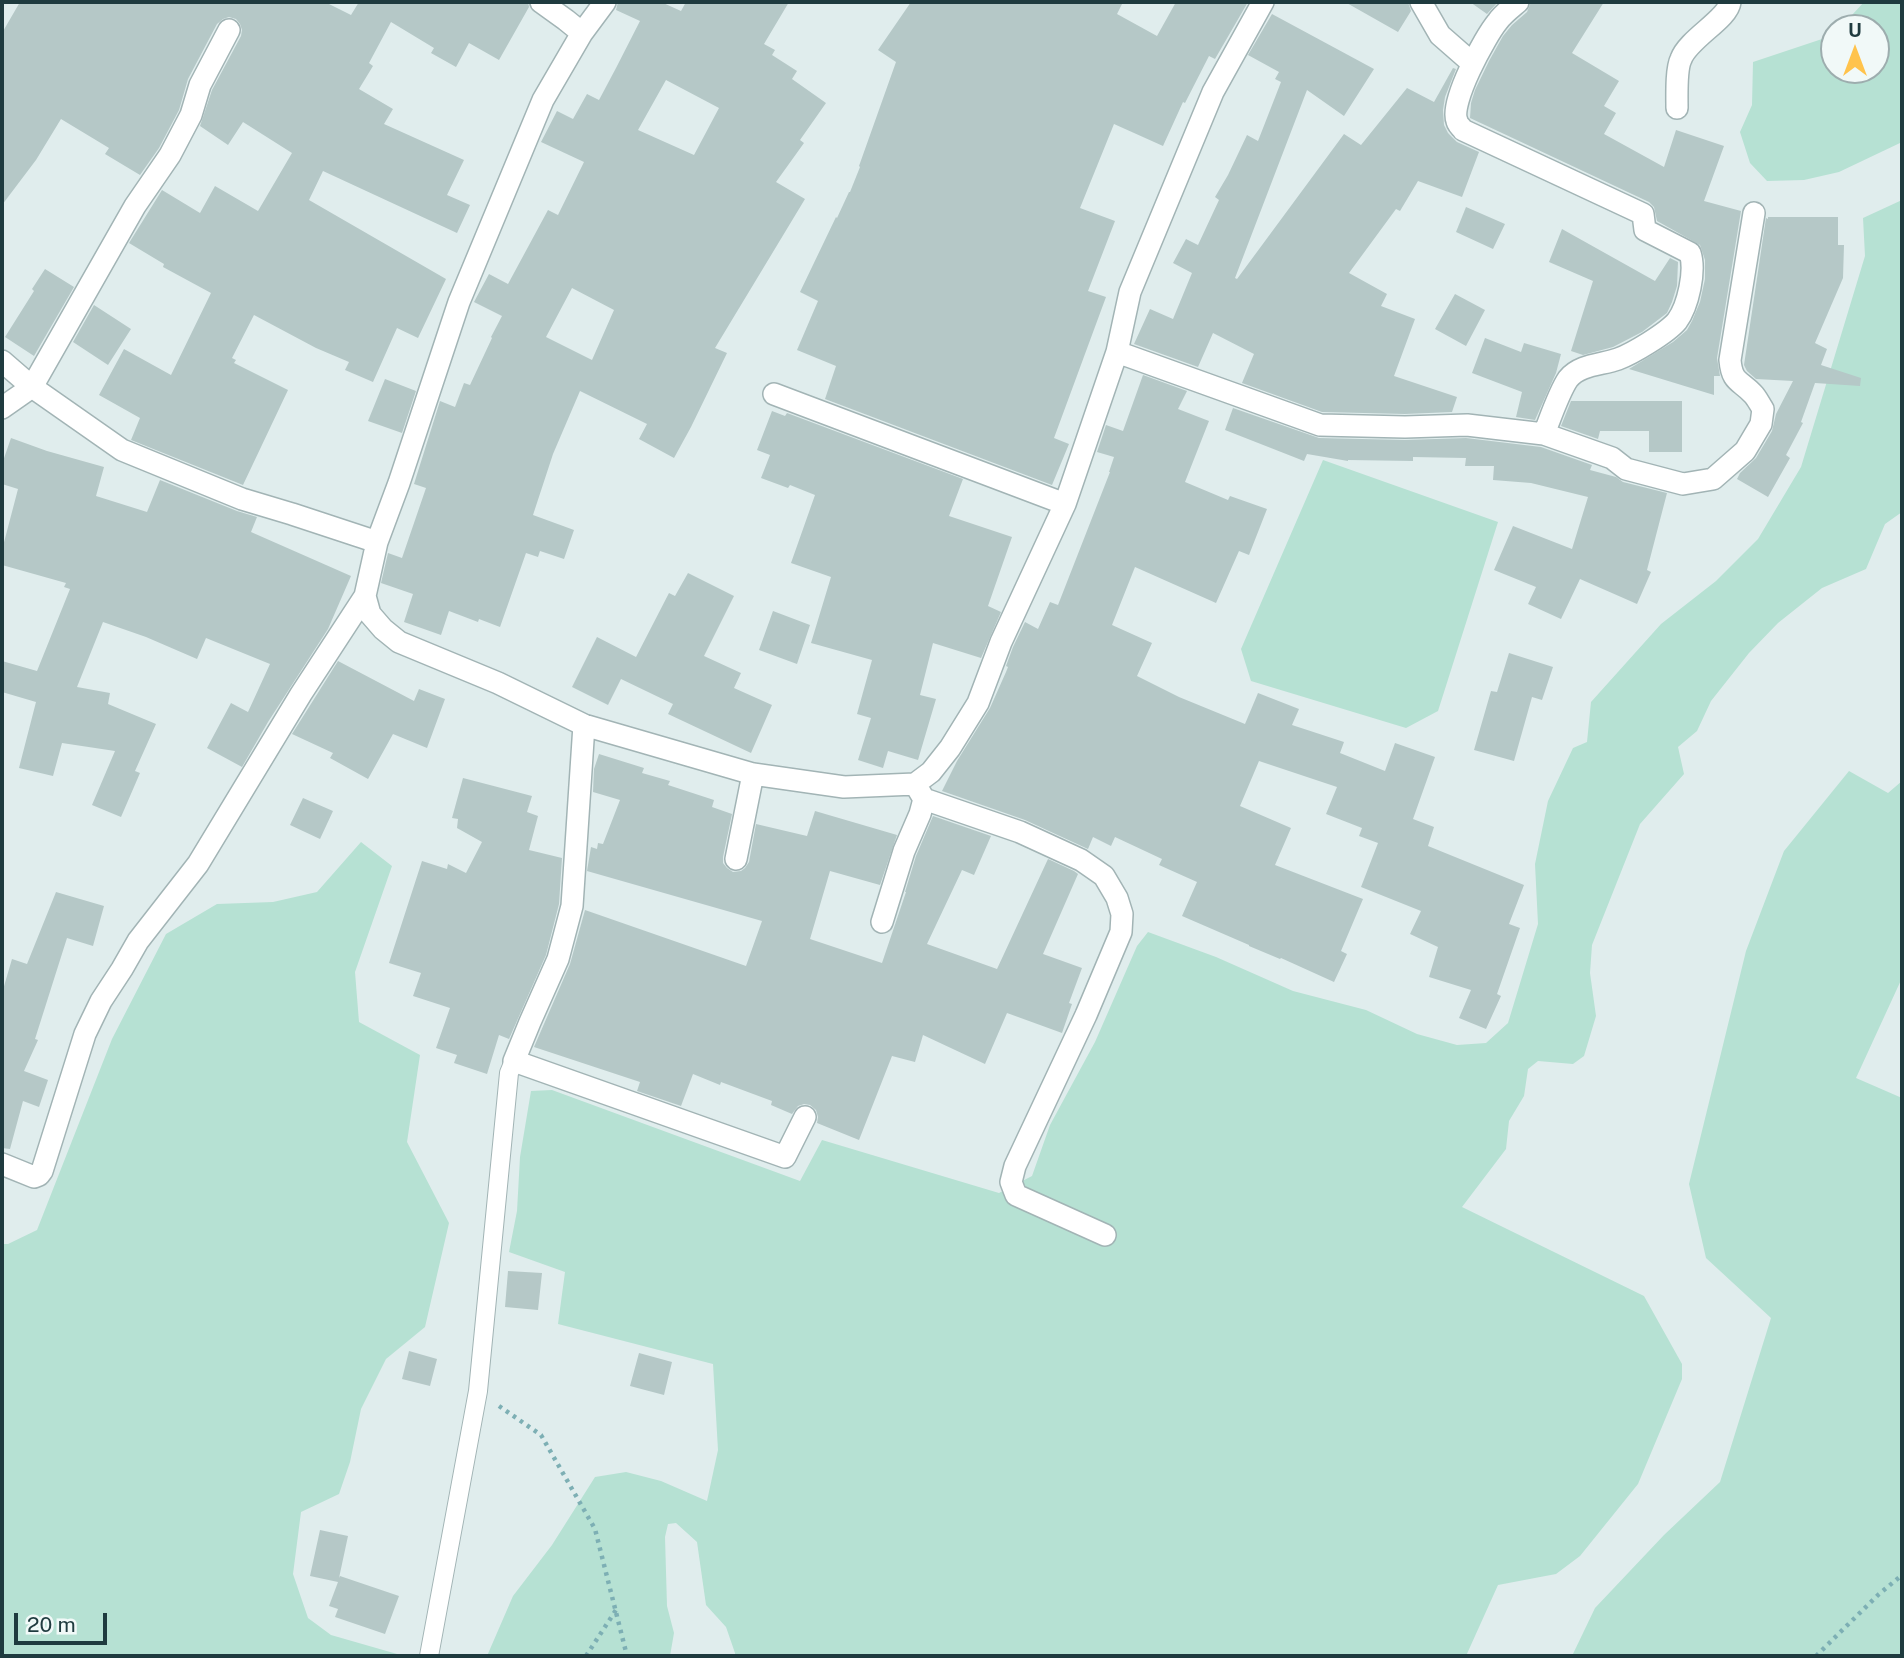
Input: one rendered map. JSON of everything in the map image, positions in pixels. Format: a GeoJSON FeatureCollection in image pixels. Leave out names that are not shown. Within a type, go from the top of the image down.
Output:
{"type":"FeatureCollection","features":[{"type":"Feature","properties":{"kind":"street"},"geometry":{"type":"LineString","coordinates":[[541,2],[582,33]]}},
{"type":"Feature","properties":{"kind":"street"},"geometry":{"type":"LineString","coordinates":[[2,1164],[34,1177],[42,1171],[85,1034],[101,1001],[138,941],[198,864],[301,694],[365,596],[377,542],[476,259],[543,100],[582,33],[605,2]]}},
{"type":"Feature","properties":{"kind":"street"},"geometry":{"type":"LineString","coordinates":[[882,922],[920,792],[978,703],[1001,642],[1065,504],[1117,352],[1129,292],[1213,92],[1263,2]]}},
{"type":"Feature","properties":{"kind":"street"},"geometry":{"type":"LineString","coordinates":[[1421,2],[1440,36],[1472,63]]}},
{"type":"Feature","properties":{"kind":"street"},"geometry":{"type":"LineString","coordinates":[[1518,2],[1498,20],[1472,63],[1456,111],[1457,123],[1463,130],[1643,214],[1645,230],[1690,253],[1692,257],[1691,283],[1677,321],[1631,353],[1583,369],[1569,378],[1544,434]]}},
{"type":"Feature","properties":{"kind":"street"},"geometry":{"type":"LineString","coordinates":[[1678,108],[1681,58],[1725,13],[1731,6],[1730,2]]}},
{"type":"Feature","properties":{"kind":"street"},"geometry":{"type":"LineString","coordinates":[[2,408],[32,387],[135,206],[170,155],[191,114],[200,85],[229,30]]}},
{"type":"Feature","properties":{"kind":"street"},"geometry":{"type":"LineString","coordinates":[[1117,352],[1320,425],[1467,425],[1544,434],[1612,458],[1626,469],[1683,484],[1713,479],[1745,451],[1761,424],[1763,410],[1754,394],[1736,381],[1731,372],[1730,360],[1754,213]]}},
{"type":"Feature","properties":{"kind":"street"},"geometry":{"type":"LineString","coordinates":[[2,361],[32,387],[122,450],[242,499],[377,542]]}},
{"type":"Feature","properties":{"kind":"street"},"geometry":{"type":"LineString","coordinates":[[774,394],[1065,504]]}},
{"type":"Feature","properties":{"kind":"street"},"geometry":{"type":"LineString","coordinates":[[365,596],[370,614],[398,642],[498,683],[584,725],[753,774],[844,787],[920,792],[1020,832],[1081,860],[1104,876],[1117,898],[1122,914],[1121,932],[1015,1166],[1011,1182],[1016,1195],[1105,1236]]}},
{"type":"Feature","properties":{"kind":"street"},"geometry":{"type":"LineString","coordinates":[[584,725],[572,906],[558,959],[514,1061],[785,1157],[805,1117]]}},
{"type":"Feature","properties":{"kind":"street"},"geometry":{"type":"LineString","coordinates":[[736,859],[753,774]]}},
{"type":"Feature","properties":{"kind":"lane"},"geometry":{"type":"LineString","coordinates":[[429,1656],[478,1391],[509,1073],[514,1061]]}},
{"type":"Feature","properties":{"kind":"path"},"geometry":{"type":"LineString","coordinates":[[478,1391],[541,1436],[595,1529],[627,1656]]}},
{"type":"Feature","properties":{"kind":"path"},"geometry":{"type":"LineString","coordinates":[[1816,1656],[1902,1574]]}},
{"type":"Feature","properties":{"kind":"path"},"geometry":{"type":"LineString","coordinates":[[586,1656],[616,1609]]}},
{"type":"Feature","properties":{"kind":"green space"},"geometry":{"type":"Polygon","coordinates":[[[1864,2],[1902,2],[1902,145],[1900,143],[1839,172],[1804,180],[1767,181],[1750,163],[1740,132],[1752,105],[1753,62],[1820,40],[1820,84],[1890,84],[1890,14],[1853,14],[1864,2]]]}},
{"type":"Feature","properties":{"kind":"green space"},"geometry":{"type":"Polygon","coordinates":[[[1902,200],[1902,512],[1885,524],[1866,569],[1822,588],[1778,623],[1749,653],[1711,701],[1697,731],[1678,747],[1684,774],[1640,824],[1592,945],[1590,973],[1596,1016],[1584,1056],[1573,1064],[1538,1061],[1528,1069],[1524,1096],[1509,1121],[1506,1149],[1462,1207],[1644,1296],[1682,1364],[1682,1379],[1638,1484],[1580,1556],[1556,1574],[1498,1585],[1466,1656],[735,1656],[726,1627],[706,1605],[697,1542],[676,1523],[668,1524],[665,1537],[667,1606],[674,1633],[670,1656],[487,1656],[513,1596],[552,1545],[595,1477],[626,1472],[661,1481],[707,1501],[718,1450],[713,1364],[558,1324],[565,1272],[509,1252],[517,1211],[520,1157],[531,1091],[552,1090],[800,1181],[822,1140],[999,1193],[1032,1176],[1050,1125],[1095,1042],[1137,946],[1148,932],[1216,957],[1293,991],[1366,1010],[1417,1034],[1457,1045],[1486,1043],[1508,1023],[1538,924],[1535,864],[1548,801],[1573,748],[1587,742],[1591,702],[1661,624],[1716,581],[1758,539],[1801,467],[1865,256],[1863,218],[1902,200]]]}},
{"type":"Feature","properties":{"kind":"green space"},"geometry":{"type":"Polygon","coordinates":[[[1323,460],[1498,522],[1438,711],[1406,728],[1251,681],[1241,649],[1323,460]]]}},
{"type":"Feature","properties":{"kind":"green space"},"geometry":{"type":"Polygon","coordinates":[[[1849,771],[1888,793],[1902,781],[1902,978],[1856,1078],[1902,1098],[1902,1656],[1572,1656],[1595,1608],[1664,1535],[1720,1482],[1771,1318],[1706,1258],[1689,1184],[1746,951],[1784,851],[1849,771]]]}},
{"type":"Feature","properties":{"kind":"green space"},"geometry":{"type":"Polygon","coordinates":[[[361,842],[392,866],[355,972],[359,1022],[420,1055],[407,1142],[449,1223],[425,1327],[386,1359],[361,1409],[350,1462],[339,1494],[301,1512],[293,1574],[308,1618],[331,1635],[404,1656],[2,1656],[2,1244],[8,1244],[37,1230],[112,1039],[166,934],[217,904],[273,902],[317,892],[361,842]]]}},
{"type":"Feature","properties":{"kind":"building"},"geometry":{"type":"Polygon","coordinates":[[[20,2],[325,2],[351,15],[359,2],[528,2],[529,7],[499,60],[469,43],[456,67],[431,53],[434,48],[391,22],[369,63],[373,66],[359,89],[393,109],[384,124],[464,160],[447,195],[470,205],[457,233],[323,171],[309,200],[446,279],[418,338],[397,328],[373,382],[345,370],[349,362],[254,315],[232,358],[236,360],[234,363],[288,390],[243,485],[131,440],[140,418],[99,395],[124,349],[171,375],[211,293],[163,267],[164,264],[129,243],[162,190],[200,213],[215,186],[258,211],[292,153],[243,122],[228,145],[200,126],[212,90],[241,36],[240,24],[229,17],[217,24],[188,79],[179,110],[159,148],[140,175],[105,154],[109,148],[61,119],[36,160],[2,205],[2,33],[20,2]]]}},
{"type":"Feature","properties":{"kind":"building"},"geometry":{"type":"Polygon","coordinates":[[[618,2],[661,2],[681,11],[686,2],[789,2],[764,44],[775,50],[772,55],[797,71],[792,79],[826,103],[800,140],[804,143],[776,182],[805,199],[715,348],[727,353],[674,458],[639,439],[647,424],[580,391],[553,454],[533,515],[574,530],[564,559],[540,551],[538,557],[526,553],[500,627],[449,611],[441,635],[404,622],[413,594],[381,583],[388,553],[402,558],[426,488],[414,484],[440,401],[455,407],[464,383],[470,385],[502,316],[474,302],[489,274],[508,284],[548,210],[558,215],[584,162],[541,142],[557,111],[573,119],[587,94],[599,100],[640,21],[616,10],[618,2]],[[666,80],[638,130],[694,155],[719,108],[666,80]],[[572,288],[546,337],[592,360],[614,310],[572,288]]]}},
{"type":"Feature","properties":{"kind":"building"},"geometry":{"type":"Polygon","coordinates":[[[911,2],[1123,2],[1117,14],[1157,36],[1176,2],[1248,2],[1215,59],[1209,56],[1185,103],[1183,102],[1163,146],[1114,124],[1080,208],[1115,221],[1088,291],[1106,297],[1054,438],[1069,444],[1052,485],[825,399],[836,366],[797,350],[818,301],[800,292],[850,192],[896,62],[878,50],[911,2]]]}},
{"type":"Feature","properties":{"kind":"building"},"geometry":{"type":"Polygon","coordinates":[[[1345,2],[1408,2],[1411,11],[1398,32],[1345,2]]]}},
{"type":"Feature","properties":{"kind":"building"},"geometry":{"type":"Polygon","coordinates":[[[1470,2],[1498,2],[1487,14],[1470,2]]]}},
{"type":"Feature","properties":{"kind":"building"},"geometry":{"type":"Polygon","coordinates":[[[1531,2],[1604,2],[1572,53],[1619,81],[1604,106],[1616,113],[1604,134],[1664,167],[1676,130],[1724,146],[1704,201],[1741,211],[1717,358],[1720,376],[1714,376],[1714,395],[1629,369],[1673,342],[1687,330],[1700,302],[1705,279],[1705,260],[1700,245],[1657,221],[1654,207],[1649,202],[1470,118],[1475,90],[1489,61],[1503,36],[1527,12],[1531,2]]]}},
{"type":"Feature","properties":{"kind":"building"},"geometry":{"type":"Polygon","coordinates":[[[1272,14],[1374,69],[1344,116],[1307,90],[1235,278],[1237,279],[1344,134],[1361,145],[1407,88],[1434,102],[1453,68],[1456,69],[1445,97],[1444,125],[1457,142],[1479,152],[1462,197],[1418,181],[1400,211],[1396,209],[1349,273],[1387,294],[1381,306],[1415,319],[1394,376],[1457,397],[1452,412],[1322,412],[1242,383],[1254,354],[1213,333],[1198,367],[1134,344],[1150,309],[1173,319],[1192,273],[1173,263],[1186,239],[1198,245],[1219,200],[1215,197],[1247,135],[1258,141],[1281,82],[1275,79],[1279,72],[1248,55],[1272,14]]]}},
{"type":"Feature","properties":{"kind":"building"},"geometry":{"type":"Polygon","coordinates":[[[1466,207],[1505,224],[1493,249],[1456,232],[1466,207]]]}},
{"type":"Feature","properties":{"kind":"building"},"geometry":{"type":"Polygon","coordinates":[[[1768,217],[1838,217],[1838,245],[1844,245],[1843,278],[1815,343],[1827,349],[1821,365],[1861,378],[1860,386],[1815,383],[1801,422],[1803,423],[1786,455],[1790,458],[1768,497],[1737,479],[1756,458],[1772,431],[1776,414],[1793,381],[1756,379],[1744,365],[1768,217]]]}},
{"type":"Feature","properties":{"kind":"building"},"geometry":{"type":"Polygon","coordinates":[[[1562,229],[1655,281],[1670,258],[1678,262],[1677,286],[1667,313],[1642,332],[1613,347],[1583,355],[1571,351],[1593,281],[1549,262],[1562,229]]]}},
{"type":"Feature","properties":{"kind":"building"},"geometry":{"type":"Polygon","coordinates":[[[45,269],[74,287],[34,356],[5,337],[45,269]]]}},
{"type":"Feature","properties":{"kind":"building"},"geometry":{"type":"Polygon","coordinates":[[[1455,294],[1485,310],[1466,346],[1435,329],[1455,294]]]}},
{"type":"Feature","properties":{"kind":"building"},"geometry":{"type":"Polygon","coordinates":[[[94,305],[131,329],[108,365],[73,342],[94,305]]]}},
{"type":"Feature","properties":{"kind":"building"},"geometry":{"type":"Polygon","coordinates":[[[1485,338],[1521,352],[1524,343],[1561,354],[1556,373],[1535,420],[1516,417],[1522,392],[1472,373],[1485,338]]]}},
{"type":"Feature","properties":{"kind":"building"},"geometry":{"type":"Polygon","coordinates":[[[1143,375],[1187,391],[1178,409],[1209,421],[1185,482],[1228,500],[1230,496],[1267,509],[1249,555],[1239,551],[1216,603],[1135,567],[1112,625],[1152,643],[1137,676],[1179,697],[1245,724],[1258,693],[1299,709],[1292,725],[1344,742],[1340,753],[1385,771],[1395,743],[1435,757],[1413,819],[1434,827],[1428,846],[1524,885],[1509,924],[1520,928],[1497,994],[1501,996],[1486,1029],[1459,1018],[1471,990],[1429,977],[1438,947],[1410,934],[1421,911],[1361,887],[1378,843],[1359,836],[1362,828],[1326,814],[1337,787],[1259,761],[1240,806],[1291,828],[1275,865],[1363,899],[1341,951],[1347,954],[1334,982],[1182,916],[1197,882],[1159,865],[1162,859],[1115,837],[1111,846],[1093,837],[1088,849],[1025,820],[942,791],[990,708],[1025,622],[1038,629],[1050,602],[1058,605],[1114,457],[1097,452],[1106,425],[1123,431],[1143,375]]]}},
{"type":"Feature","properties":{"kind":"building"},"geometry":{"type":"Polygon","coordinates":[[[385,379],[416,391],[402,433],[368,421],[385,379]]]}},
{"type":"Feature","properties":{"kind":"building"},"geometry":{"type":"Polygon","coordinates":[[[1571,401],[1682,401],[1682,452],[1649,452],[1649,431],[1600,431],[1598,439],[1561,426],[1571,401]]]}},
{"type":"Feature","properties":{"kind":"building"},"geometry":{"type":"Polygon","coordinates":[[[1233,408],[1319,438],[1466,438],[1541,447],[1592,465],[1590,470],[1667,493],[1647,570],[1651,572],[1637,604],[1580,579],[1561,619],[1528,604],[1536,587],[1494,570],[1513,526],[1572,549],[1588,497],[1531,483],[1493,480],[1494,466],[1465,466],[1466,458],[1413,457],[1413,461],[1348,461],[1307,454],[1304,461],[1225,430],[1233,408]]]}},
{"type":"Feature","properties":{"kind":"building"},"geometry":{"type":"Polygon","coordinates":[[[772,411],[785,416],[787,413],[963,479],[949,516],[1012,537],[988,606],[1001,612],[981,658],[933,643],[920,695],[936,699],[918,760],[888,751],[883,768],[858,760],[871,718],[857,714],[872,660],[811,643],[831,577],[791,563],[815,495],[761,478],[770,455],[757,450],[772,411]]]}},
{"type":"Feature","properties":{"kind":"building"},"geometry":{"type":"Polygon","coordinates":[[[11,438],[104,467],[96,496],[147,512],[160,480],[257,517],[251,532],[351,576],[328,629],[242,767],[207,748],[231,703],[248,712],[270,664],[206,638],[197,659],[103,622],[77,687],[110,693],[108,704],[156,724],[135,771],[140,773],[121,817],[92,805],[115,751],[62,743],[53,776],[19,768],[36,702],[2,692],[2,661],[37,671],[70,589],[64,587],[66,583],[2,565],[2,550],[18,489],[2,484],[2,464],[11,438]]]}},
{"type":"Feature","properties":{"kind":"building"},"geometry":{"type":"Polygon","coordinates":[[[688,573],[734,596],[704,656],[741,673],[734,688],[772,705],[751,753],[668,714],[673,704],[621,679],[608,705],[572,687],[597,637],[636,657],[669,593],[675,596],[688,573]]]}},
{"type":"Feature","properties":{"kind":"building"},"geometry":{"type":"Polygon","coordinates":[[[773,611],[810,625],[797,664],[759,650],[773,611]]]}},
{"type":"Feature","properties":{"kind":"building"},"geometry":{"type":"Polygon","coordinates":[[[1509,653],[1553,667],[1542,700],[1532,697],[1514,761],[1474,750],[1491,691],[1497,692],[1509,653]]]}},
{"type":"Feature","properties":{"kind":"building"},"geometry":{"type":"Polygon","coordinates":[[[338,661],[414,701],[419,689],[445,699],[427,748],[393,734],[368,779],[330,758],[333,753],[292,734],[338,661]]]}},
{"type":"Feature","properties":{"kind":"building"},"geometry":{"type":"Polygon","coordinates":[[[599,754],[644,768],[642,773],[670,781],[668,785],[714,800],[712,807],[732,814],[723,863],[733,872],[741,871],[749,862],[756,824],[807,836],[815,811],[897,835],[880,885],[830,871],[810,939],[882,963],[916,856],[933,816],[991,836],[974,875],[962,870],[927,944],[997,969],[1048,859],[1074,871],[1078,874],[1043,954],[1082,968],[1069,1003],[1072,1004],[1062,1033],[1007,1013],[985,1064],[923,1035],[915,1062],[892,1056],[859,1140],[817,1123],[816,1110],[810,1105],[798,1106],[792,1114],[771,1105],[772,1101],[693,1074],[681,1106],[637,1091],[640,1082],[534,1047],[570,964],[585,910],[746,966],[762,921],[587,871],[591,847],[597,849],[598,843],[603,844],[620,800],[593,792],[594,769],[599,754]]]}},
{"type":"Feature","properties":{"kind":"building"},"geometry":{"type":"Polygon","coordinates":[[[463,778],[532,796],[527,812],[538,816],[529,850],[562,858],[559,904],[546,955],[509,1039],[499,1035],[487,1074],[454,1063],[457,1055],[436,1048],[450,1008],[413,996],[421,973],[389,963],[422,861],[447,869],[448,864],[466,873],[482,842],[457,828],[458,819],[452,818],[463,778]]]}},
{"type":"Feature","properties":{"kind":"building"},"geometry":{"type":"Polygon","coordinates":[[[303,798],[333,811],[320,839],[290,825],[303,798]]]}},
{"type":"Feature","properties":{"kind":"building"},"geometry":{"type":"Polygon","coordinates":[[[56,892],[104,906],[93,946],[67,938],[35,1039],[38,1040],[24,1071],[48,1080],[39,1107],[23,1101],[10,1149],[2,1148],[2,993],[12,959],[27,964],[56,892]]]}},
{"type":"Feature","properties":{"kind":"building"},"geometry":{"type":"Polygon","coordinates":[[[508,1271],[542,1273],[538,1310],[505,1307],[508,1271]]]}},
{"type":"Feature","properties":{"kind":"building"},"geometry":{"type":"Polygon","coordinates":[[[409,1351],[437,1359],[430,1386],[402,1379],[409,1351]]]}},
{"type":"Feature","properties":{"kind":"building"},"geometry":{"type":"Polygon","coordinates":[[[639,1353],[672,1362],[664,1395],[630,1386],[639,1353]]]}},
{"type":"Feature","properties":{"kind":"building"},"geometry":{"type":"Polygon","coordinates":[[[320,1530],[348,1536],[339,1578],[340,1576],[399,1596],[385,1634],[335,1617],[338,1609],[329,1606],[338,1582],[310,1576],[320,1530]]]}}]}
